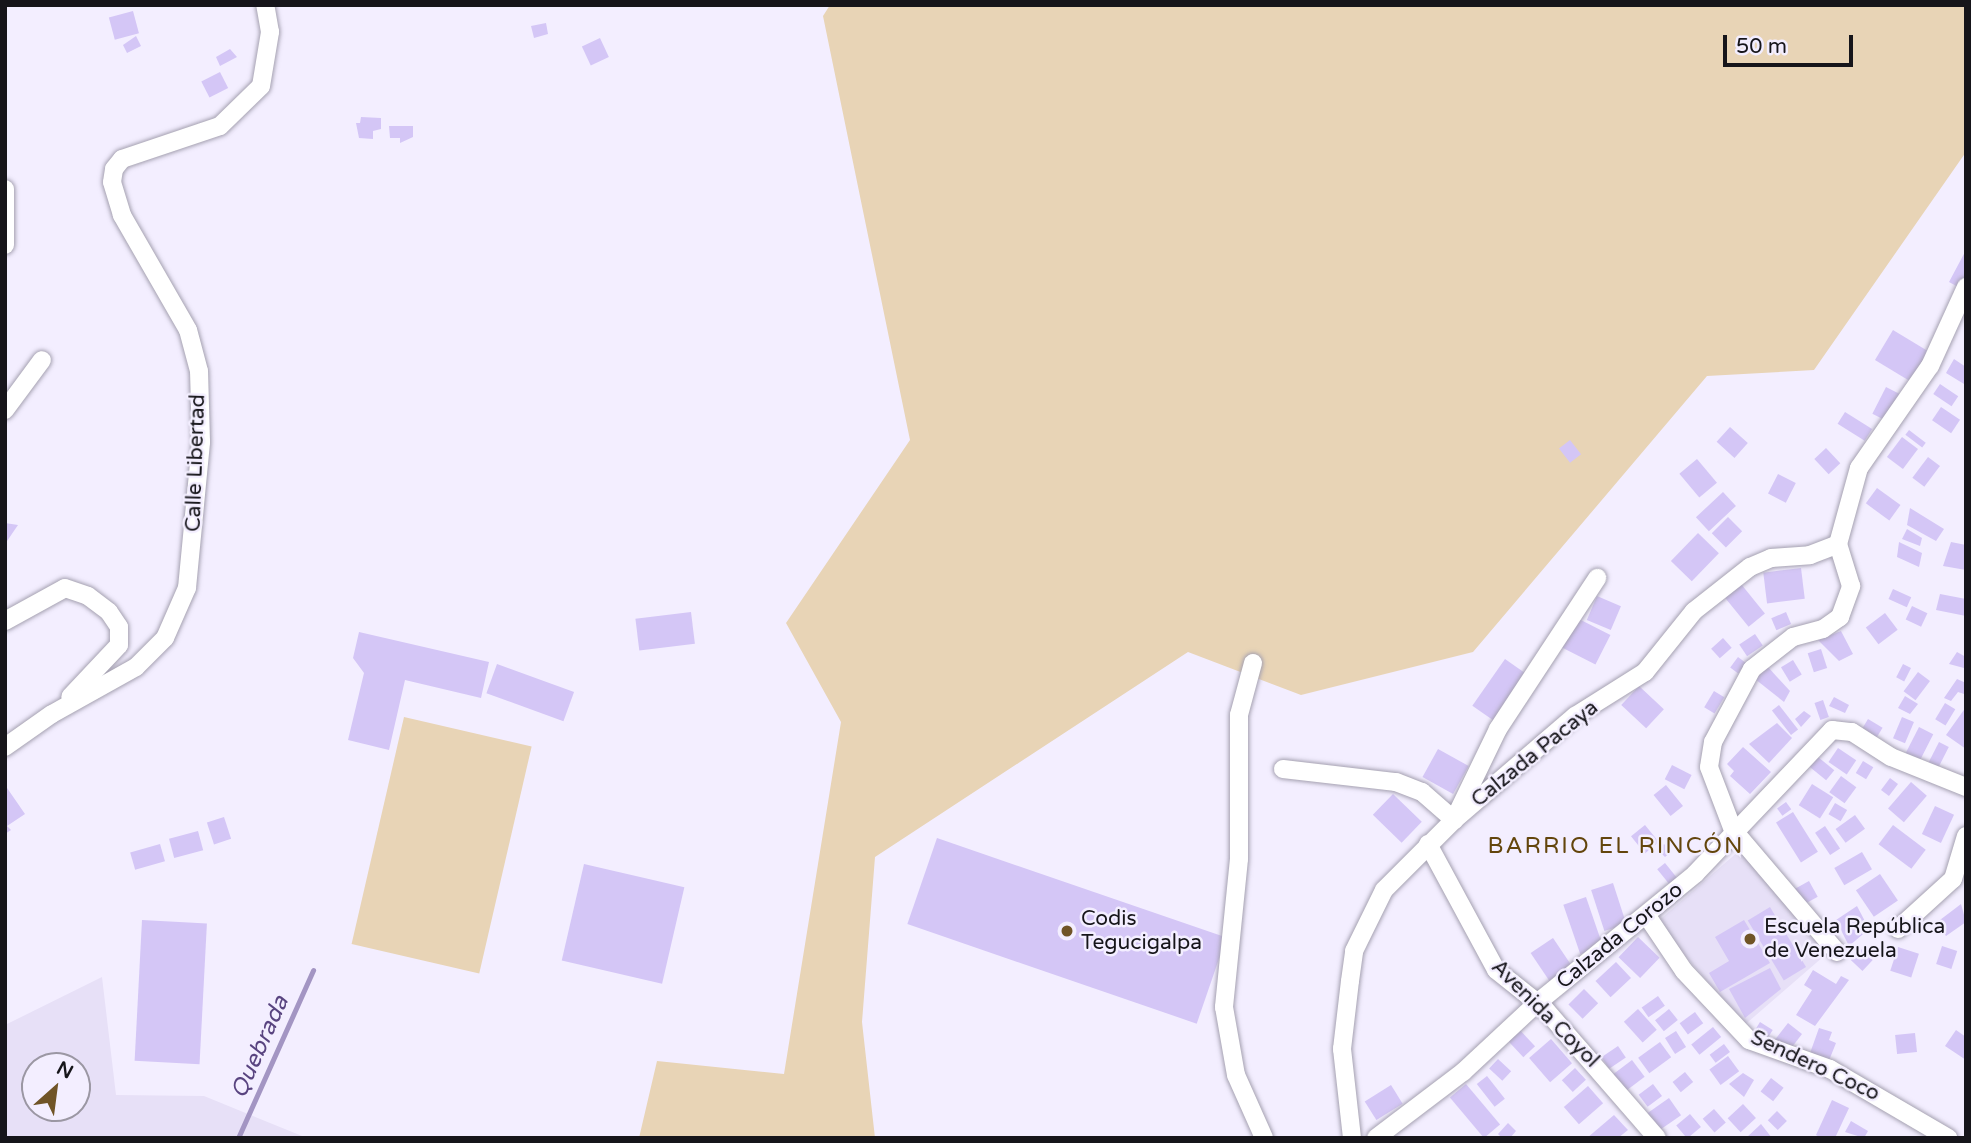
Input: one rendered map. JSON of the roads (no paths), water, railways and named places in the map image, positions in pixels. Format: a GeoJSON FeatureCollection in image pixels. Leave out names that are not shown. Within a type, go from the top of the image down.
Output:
{"type":"FeatureCollection","features":[{"type":"Feature","properties":{"kind":"street","name":"Calle Libertad"},"geometry":{"type":"LineString","coordinates":[[5,747],[99,680],[136,667],[165,638],[187,587],[201,442],[199,371],[188,330],[122,215],[112,182],[114,169],[134,154],[220,126],[261,86],[270,32],[265,5]]}},
{"type":"Feature","properties":{"kind":"street"},"geometry":{"type":"LineString","coordinates":[[5,189],[5,246]]}},
{"type":"Feature","properties":{"kind":"street"},"geometry":{"type":"LineString","coordinates":[[1837,953],[1733,830],[1709,767],[1713,742],[1752,669],[1793,637],[1823,629],[1840,617],[1851,586],[1838,544],[1859,468],[1930,366],[1966,287]]}},
{"type":"Feature","properties":{"kind":"street"},"geometry":{"type":"LineString","coordinates":[[5,410],[42,360]]}},
{"type":"Feature","properties":{"kind":"street","name":"Calzada Pacaya"},"geometry":{"type":"LineString","coordinates":[[1352,1138],[1342,1049],[1354,951],[1384,890],[1454,820],[1575,716],[1645,672],[1694,611],[1750,567],[1771,558],[1810,555],[1838,544]]}},
{"type":"Feature","properties":{"kind":"street"},"geometry":{"type":"LineString","coordinates":[[1283,769],[1396,782],[1422,792],[1454,820],[1497,729],[1597,578]]}},
{"type":"Feature","properties":{"kind":"street","name":"Calle Libertad"},"geometry":{"type":"LineString","coordinates":[[5,621],[54,591],[65,588],[89,596],[108,612],[121,636],[99,680]]}},
{"type":"Feature","properties":{"kind":"street"},"geometry":{"type":"LineString","coordinates":[[1253,663],[1239,715],[1239,859],[1224,1007],[1236,1075],[1264,1138]]}},
{"type":"Feature","properties":{"kind":"street","name":"Calzada Corozo"},"geometry":{"type":"LineString","coordinates":[[1376,1138],[1463,1072],[1537,1003],[1647,916],[1695,874],[1733,830],[1832,730],[1852,732],[1891,757],[1966,787]]}},
{"type":"Feature","properties":{"kind":"street"},"geometry":{"type":"LineString","coordinates":[[1898,929],[1943,892],[1962,872],[1966,836]]}},
{"type":"Feature","properties":{"kind":"street","name":"Avenida Coyol"},"geometry":{"type":"LineString","coordinates":[[1428,844],[1496,970],[1537,1003],[1587,1054],[1657,1138]]}},
{"type":"Feature","properties":{"kind":"street","name":"Sendero Coco"},"geometry":{"type":"LineString","coordinates":[[1647,916],[1684,971],[1749,1040],[1830,1069],[1947,1136]]}},
{"type":"Feature","properties":{"kind":"waterway","name":"Quebrada"},"geometry":{"type":"LineString","coordinates":[[238,1138],[313,970]]}},
{"type":"Feature","properties":{"kind":"place","name":"Codis Tegucigalpa"},"geometry":{"type":"Point","coordinates":[1067,931]}},
{"type":"Feature","properties":{"kind":"place","name":"Escuela República de Venezuela"},"geometry":{"type":"Point","coordinates":[1750,939]}},
{"type":"Feature","properties":{"kind":"district","name":"BARRIO EL RINCÓN"},"geometry":{"type":"Point","coordinates":[1616,846]}}]}
